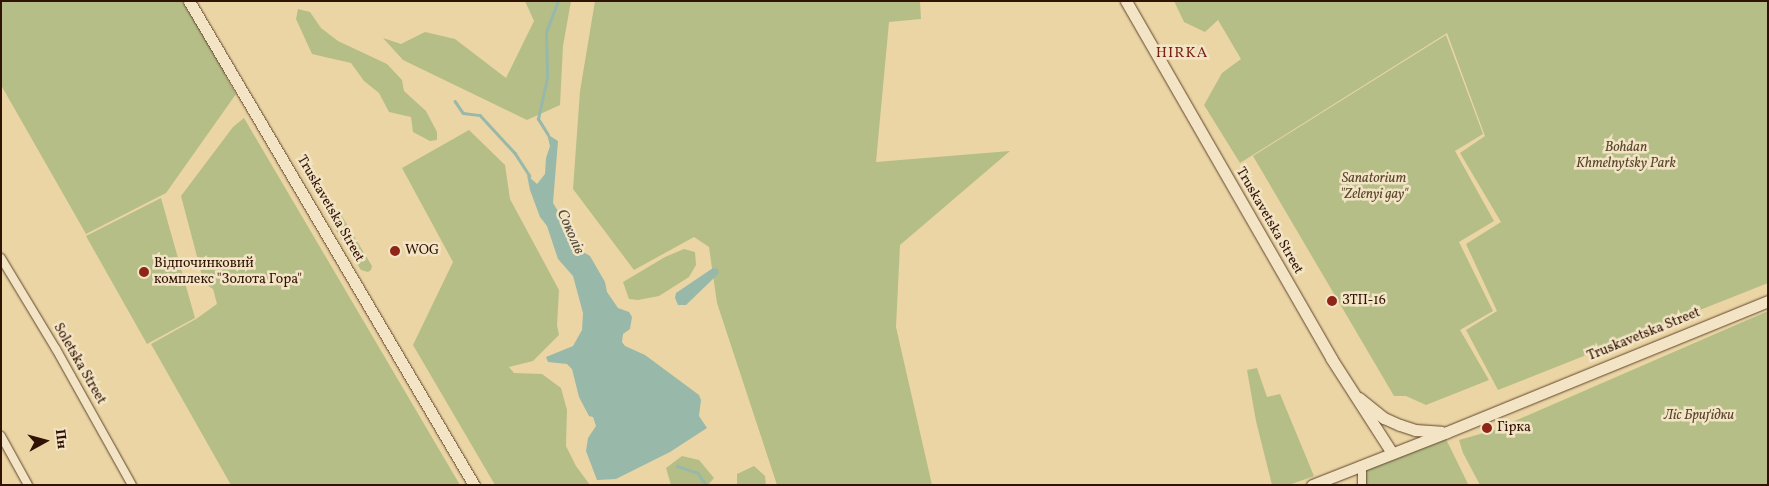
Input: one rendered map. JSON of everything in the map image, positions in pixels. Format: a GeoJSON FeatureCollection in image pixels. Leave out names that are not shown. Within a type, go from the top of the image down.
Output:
{"type":"FeatureCollection","features":[{"type":"Feature","properties":{"kind":"main road","name":"Truskavetska Street"},"geometry":{"type":"LineString","coordinates":[[188,1],[474,485]]}},
{"type":"Feature","properties":{"kind":"main road","name":"Truskavetska Street"},"geometry":{"type":"LineString","coordinates":[[1126,1],[1350,390],[1392,453]]}},
{"type":"Feature","properties":{"kind":"main road","name":"Truskavetska Street"},"geometry":{"type":"LineString","coordinates":[[1312,485],[1768,301]]}},
{"type":"Feature","properties":{"kind":"main road"},"geometry":{"type":"LineString","coordinates":[[1350,390],[1384,418],[1400,425],[1415,430],[1447,432]]}},
{"type":"Feature","properties":{"kind":"street","name":"Soletska Street"},"geometry":{"type":"LineString","coordinates":[[1,258],[56,349],[132,485]]}},
{"type":"Feature","properties":{"kind":"street"},"geometry":{"type":"LineString","coordinates":[[1,436],[28,485]]}},
{"type":"Feature","properties":{"kind":"street"},"geometry":{"type":"LineString","coordinates":[[1362,465],[1362,485]]}},
{"type":"Feature","properties":{"kind":"green space"},"geometry":{"type":"Polygon","coordinates":[[[1,1],[182,1],[224,68],[225,75],[236,94],[166,193],[86,234],[1,85],[1,1]]]}},
{"type":"Feature","properties":{"kind":"green space"},"geometry":{"type":"Polygon","coordinates":[[[525,1],[571,1],[563,46],[560,105],[527,120],[403,60],[383,38],[401,44],[425,32],[455,39],[506,78],[534,21],[525,1]]]}},
{"type":"Feature","properties":{"kind":"green space"},"geometry":{"type":"Polygon","coordinates":[[[595,1],[920,1],[921,19],[889,22],[876,162],[1010,151],[900,245],[896,327],[932,485],[777,485],[717,303],[709,247],[694,237],[634,270],[573,189],[580,91],[595,1]]]}},
{"type":"Feature","properties":{"kind":"green space","name":"Bohdan Khmelnytsky Park"},"geometry":{"type":"Polygon","coordinates":[[[1174,1],[1768,1],[1768,283],[1498,390],[1466,330],[1497,311],[1466,244],[1501,222],[1460,153],[1485,136],[1447,33],[1240,163],[1204,105],[1222,73],[1241,59],[1218,20],[1205,32],[1184,22],[1174,1]]]}},
{"type":"Feature","properties":{"kind":"green space"},"geometry":{"type":"Polygon","coordinates":[[[298,9],[310,12],[321,28],[338,41],[387,64],[402,80],[404,91],[426,111],[437,132],[437,140],[430,141],[413,132],[411,117],[389,112],[379,93],[364,81],[351,63],[312,54],[296,19],[298,9]]]}},
{"type":"Feature","properties":{"kind":"green space","name":"Sanatorium \"Zelenyi gay\""},"geometry":{"type":"Polygon","coordinates":[[[1446,35],[1483,134],[1455,151],[1494,221],[1459,242],[1493,311],[1460,330],[1489,380],[1426,405],[1406,396],[1394,396],[1253,156],[1446,35]]]}},
{"type":"Feature","properties":{"kind":"green space"},"geometry":{"type":"Polygon","coordinates":[[[244,118],[460,485],[231,485],[151,344],[196,319],[217,304],[213,289],[204,283],[181,196],[233,127],[244,118]]]}},
{"type":"Feature","properties":{"kind":"green space"},"geometry":{"type":"Polygon","coordinates":[[[469,130],[505,165],[510,199],[559,290],[557,325],[559,335],[533,361],[509,367],[514,373],[542,374],[561,388],[567,410],[566,446],[576,466],[590,485],[495,485],[413,345],[453,262],[402,168],[469,130]]]}},
{"type":"Feature","properties":{"kind":"green space","name":"Відпочинковий комплекс \"Золота Гора\""},"geometry":{"type":"Polygon","coordinates":[[[161,198],[195,318],[147,344],[86,236],[161,198]]]}},
{"type":"Feature","properties":{"kind":"green space"},"geometry":{"type":"Polygon","coordinates":[[[340,213],[372,266],[368,272],[361,270],[332,224],[334,214],[340,213]]]}},
{"type":"Feature","properties":{"kind":"green space"},"geometry":{"type":"Polygon","coordinates":[[[684,249],[695,252],[696,265],[689,277],[659,296],[638,300],[629,299],[623,282],[665,257],[684,249]]]}},
{"type":"Feature","properties":{"kind":"green space","name":"Ліс Бриґідки"},"geometry":{"type":"Polygon","coordinates":[[[1768,311],[1768,485],[1480,485],[1463,453],[1459,440],[1494,430],[1768,311]]]}},
{"type":"Feature","properties":{"kind":"green space"},"geometry":{"type":"Polygon","coordinates":[[[1257,368],[1267,397],[1280,394],[1314,476],[1289,485],[1272,485],[1256,421],[1247,370],[1257,368]]]}},
{"type":"Feature","properties":{"kind":"green space"},"geometry":{"type":"Polygon","coordinates":[[[1446,439],[1468,484],[1365,485],[1364,471],[1446,439]]]}},
{"type":"Feature","properties":{"kind":"green space"},"geometry":{"type":"Polygon","coordinates":[[[682,456],[699,460],[714,478],[708,485],[671,485],[666,468],[682,456]]]}},
{"type":"Feature","properties":{"kind":"green space"},"geometry":{"type":"Polygon","coordinates":[[[754,466],[765,476],[766,485],[737,485],[737,474],[754,466]]]}},
{"type":"Feature","properties":{"kind":"shaded area"},"geometry":{"type":"Polygon","coordinates":[[[547,134],[558,141],[553,203],[565,223],[565,229],[573,246],[590,256],[605,282],[607,292],[618,308],[629,312],[632,317],[630,329],[623,334],[622,342],[625,346],[645,355],[699,395],[701,400],[699,416],[707,428],[670,452],[616,479],[597,480],[586,451],[588,438],[596,426],[593,417],[589,416],[579,397],[572,369],[567,364],[548,362],[546,357],[573,346],[582,330],[583,313],[573,276],[558,259],[547,226],[540,217],[530,190],[527,175],[537,184],[545,174],[546,158],[550,146],[547,134]]]}},
{"type":"Feature","properties":{"kind":"shaded area"},"geometry":{"type":"Polygon","coordinates":[[[713,268],[718,269],[719,273],[686,305],[678,305],[675,298],[676,293],[713,268]]]}},
{"type":"Feature","properties":{"kind":"waterway","name":"Соколів"},"geometry":{"type":"LineString","coordinates":[[548,135],[538,119],[547,78],[546,32],[558,1]]}},
{"type":"Feature","properties":{"kind":"waterway"},"geometry":{"type":"LineString","coordinates":[[455,101],[463,113],[480,115],[515,153],[530,176]]}},
{"type":"Feature","properties":{"kind":"waterway","name":"Соколів"},"geometry":{"type":"LineString","coordinates":[[677,466],[698,473],[706,485]]}},
{"type":"Feature","properties":{"kind":"place","name":"WOG"},"geometry":{"type":"Point","coordinates":[395,251]}},
{"type":"Feature","properties":{"kind":"place","name":"Відпочинковий комплекс \"Золота Гора\""},"geometry":{"type":"Point","coordinates":[144,272]}},
{"type":"Feature","properties":{"kind":"place","name":"ЗТП-16"},"geometry":{"type":"Point","coordinates":[1332,301]}},
{"type":"Feature","properties":{"kind":"place","name":"Гірка"},"geometry":{"type":"Point","coordinates":[1487,428]}},
{"type":"Feature","properties":{"kind":"district","name":"HIRKA"},"geometry":{"type":"Point","coordinates":[1182,54]}}]}
